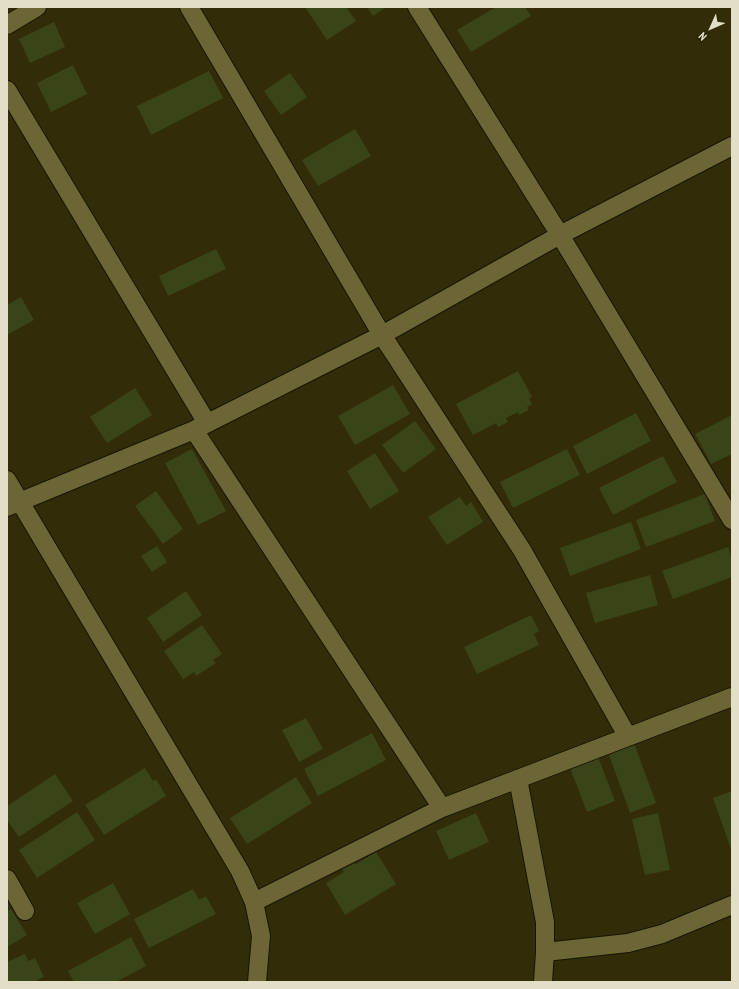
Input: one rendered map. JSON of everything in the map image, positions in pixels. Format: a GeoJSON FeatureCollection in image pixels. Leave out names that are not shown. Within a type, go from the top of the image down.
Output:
{"type":"FeatureCollection","features":[{"type":"Feature","properties":{"kind":"street"},"geometry":{"type":"LineString","coordinates":[[7,26],[37,7]]}},
{"type":"Feature","properties":{"kind":"street"},"geometry":{"type":"LineString","coordinates":[[189,7],[382,335],[522,550],[628,737]]}},
{"type":"Feature","properties":{"kind":"street"},"geometry":{"type":"LineString","coordinates":[[416,7],[560,235],[732,520]]}},
{"type":"Feature","properties":{"kind":"street"},"geometry":{"type":"LineString","coordinates":[[7,90],[201,427],[442,808]]}},
{"type":"Feature","properties":{"kind":"street"},"geometry":{"type":"LineString","coordinates":[[14,504],[201,427],[382,335],[560,235],[732,147]]}},
{"type":"Feature","properties":{"kind":"street"},"geometry":{"type":"LineString","coordinates":[[7,480],[14,504],[240,871],[254,902],[261,936],[257,982]]}},
{"type":"Feature","properties":{"kind":"street"},"geometry":{"type":"LineString","coordinates":[[254,902],[442,808],[732,697]]}},
{"type":"Feature","properties":{"kind":"street"},"geometry":{"type":"LineString","coordinates":[[518,779],[545,922],[543,982]]}},
{"type":"Feature","properties":{"kind":"street"},"geometry":{"type":"LineString","coordinates":[[7,879],[26,912]]}},
{"type":"Feature","properties":{"kind":"street"},"geometry":{"type":"LineString","coordinates":[[545,952],[628,943],[662,934],[732,905]]}},
{"type":"Feature","properties":{"kind":"building"},"geometry":{"type":"Polygon","coordinates":[[[305,7],[346,7],[356,21],[327,40],[305,7]]]}},
{"type":"Feature","properties":{"kind":"building"},"geometry":{"type":"Polygon","coordinates":[[[367,7],[386,7],[373,16],[367,7]]]}},
{"type":"Feature","properties":{"kind":"building"},"geometry":{"type":"Polygon","coordinates":[[[496,7],[525,7],[531,16],[471,52],[457,30],[496,7]]]}},
{"type":"Feature","properties":{"kind":"building"},"geometry":{"type":"Polygon","coordinates":[[[54,22],[65,47],[30,63],[19,39],[54,22]]]}},
{"type":"Feature","properties":{"kind":"building"},"geometry":{"type":"Polygon","coordinates":[[[73,65],[87,94],[51,112],[37,83],[73,65]]]}},
{"type":"Feature","properties":{"kind":"building"},"geometry":{"type":"Polygon","coordinates":[[[209,71],[223,98],[151,135],[137,106],[209,71]]]}},
{"type":"Feature","properties":{"kind":"building"},"geometry":{"type":"Polygon","coordinates":[[[290,73],[307,97],[281,115],[264,91],[290,73]]]}},
{"type":"Feature","properties":{"kind":"building"},"geometry":{"type":"Polygon","coordinates":[[[355,129],[371,156],[318,186],[302,160],[355,129]]]}},
{"type":"Feature","properties":{"kind":"building"},"geometry":{"type":"Polygon","coordinates":[[[216,249],[226,269],[168,296],[159,276],[216,249]]]}},
{"type":"Feature","properties":{"kind":"building"},"geometry":{"type":"Polygon","coordinates":[[[21,297],[34,320],[7,335],[7,305],[21,297]]]}},
{"type":"Feature","properties":{"kind":"building"},"geometry":{"type":"Polygon","coordinates":[[[518,371],[532,397],[529,399],[532,404],[527,407],[529,410],[519,415],[518,412],[506,418],[508,422],[498,427],[496,423],[473,435],[456,404],[518,371]]]}},
{"type":"Feature","properties":{"kind":"building"},"geometry":{"type":"Polygon","coordinates":[[[393,385],[410,414],[355,445],[338,416],[393,385]]]}},
{"type":"Feature","properties":{"kind":"building"},"geometry":{"type":"Polygon","coordinates":[[[135,388],[152,415],[107,443],[90,417],[135,388]]]}},
{"type":"Feature","properties":{"kind":"building"},"geometry":{"type":"Polygon","coordinates":[[[636,413],[651,441],[587,474],[573,446],[636,413]]]}},
{"type":"Feature","properties":{"kind":"building"},"geometry":{"type":"Polygon","coordinates":[[[732,415],[732,454],[711,464],[695,434],[732,415]]]}},
{"type":"Feature","properties":{"kind":"building"},"geometry":{"type":"Polygon","coordinates":[[[415,421],[436,449],[403,473],[382,445],[415,421]]]}},
{"type":"Feature","properties":{"kind":"building"},"geometry":{"type":"Polygon","coordinates":[[[192,449],[226,511],[198,525],[165,463],[192,449]]]}},
{"type":"Feature","properties":{"kind":"building"},"geometry":{"type":"Polygon","coordinates":[[[567,449],[580,475],[513,508],[500,482],[567,449]]]}},
{"type":"Feature","properties":{"kind":"building"},"geometry":{"type":"Polygon","coordinates":[[[375,453],[399,491],[370,509],[347,471],[375,453]]]}},
{"type":"Feature","properties":{"kind":"building"},"geometry":{"type":"Polygon","coordinates":[[[663,456],[677,482],[613,515],[599,488],[663,456]]]}},
{"type":"Feature","properties":{"kind":"building"},"geometry":{"type":"Polygon","coordinates":[[[156,491],[183,529],[163,544],[135,506],[156,491]]]}},
{"type":"Feature","properties":{"kind":"building"},"geometry":{"type":"Polygon","coordinates":[[[705,494],[715,521],[646,547],[636,520],[705,494]]]}},
{"type":"Feature","properties":{"kind":"building"},"geometry":{"type":"Polygon","coordinates":[[[460,497],[466,506],[471,502],[483,522],[447,545],[428,517],[460,497]]]}},
{"type":"Feature","properties":{"kind":"building"},"geometry":{"type":"Polygon","coordinates":[[[631,522],[641,549],[570,576],[560,548],[631,522]]]}},
{"type":"Feature","properties":{"kind":"building"},"geometry":{"type":"Polygon","coordinates":[[[157,546],[167,562],[152,572],[141,556],[157,546]]]}},
{"type":"Feature","properties":{"kind":"building"},"geometry":{"type":"Polygon","coordinates":[[[728,547],[732,559],[732,577],[673,599],[662,571],[728,547]]]}},
{"type":"Feature","properties":{"kind":"building"},"geometry":{"type":"Polygon","coordinates":[[[650,575],[658,605],[595,623],[586,593],[650,575]]]}},
{"type":"Feature","properties":{"kind":"building"},"geometry":{"type":"Polygon","coordinates":[[[186,591],[202,615],[163,642],[147,618],[186,591]]]}},
{"type":"Feature","properties":{"kind":"building"},"geometry":{"type":"Polygon","coordinates":[[[531,615],[539,631],[534,634],[539,645],[477,674],[464,647],[531,615]]]}},
{"type":"Feature","properties":{"kind":"building"},"geometry":{"type":"Polygon","coordinates":[[[202,625],[222,654],[213,660],[216,663],[196,676],[194,672],[183,679],[164,651],[202,625]]]}},
{"type":"Feature","properties":{"kind":"building"},"geometry":{"type":"Polygon","coordinates":[[[306,718],[323,749],[299,762],[282,730],[306,718]]]}},
{"type":"Feature","properties":{"kind":"building"},"geometry":{"type":"Polygon","coordinates":[[[372,733],[386,760],[318,796],[304,769],[372,733]]]}},
{"type":"Feature","properties":{"kind":"building"},"geometry":{"type":"Polygon","coordinates":[[[634,743],[656,803],[630,813],[608,752],[634,743]]]}},
{"type":"Feature","properties":{"kind":"building"},"geometry":{"type":"Polygon","coordinates":[[[598,757],[615,801],[587,812],[570,768],[598,757]]]}},
{"type":"Feature","properties":{"kind":"building"},"geometry":{"type":"Polygon","coordinates":[[[145,768],[153,781],[156,779],[166,796],[104,835],[85,805],[145,768]]]}},
{"type":"Feature","properties":{"kind":"building"},"geometry":{"type":"Polygon","coordinates":[[[55,774],[73,801],[19,837],[7,820],[7,806],[55,774]]]}},
{"type":"Feature","properties":{"kind":"building"},"geometry":{"type":"Polygon","coordinates":[[[296,777],[312,803],[247,844],[230,818],[296,777]]]}},
{"type":"Feature","properties":{"kind":"building"},"geometry":{"type":"Polygon","coordinates":[[[732,791],[732,852],[713,798],[732,791]]]}},
{"type":"Feature","properties":{"kind":"building"},"geometry":{"type":"Polygon","coordinates":[[[77,812],[95,840],[37,878],[19,850],[77,812]]]}},
{"type":"Feature","properties":{"kind":"building"},"geometry":{"type":"Polygon","coordinates":[[[476,813],[489,842],[449,860],[436,831],[476,813]]]}},
{"type":"Feature","properties":{"kind":"building"},"geometry":{"type":"Polygon","coordinates":[[[658,813],[670,870],[645,875],[632,819],[658,813]]]}},
{"type":"Feature","properties":{"kind":"building"},"geometry":{"type":"Polygon","coordinates":[[[376,852],[396,884],[345,915],[326,883],[344,872],[340,866],[352,859],[356,864],[376,852]]]}},
{"type":"Feature","properties":{"kind":"building"},"geometry":{"type":"Polygon","coordinates":[[[113,883],[130,914],[95,934],[77,903],[113,883]]]}},
{"type":"Feature","properties":{"kind":"building"},"geometry":{"type":"Polygon","coordinates":[[[193,889],[199,900],[206,896],[216,914],[149,948],[134,919],[193,889]]]}},
{"type":"Feature","properties":{"kind":"building"},"geometry":{"type":"Polygon","coordinates":[[[11,909],[27,935],[7,947],[7,911],[11,909]]]}},
{"type":"Feature","properties":{"kind":"building"},"geometry":{"type":"Polygon","coordinates":[[[131,937],[146,966],[116,982],[74,982],[68,971],[131,937]]]}},
{"type":"Feature","properties":{"kind":"building"},"geometry":{"type":"Polygon","coordinates":[[[25,954],[28,961],[35,958],[44,977],[37,980],[38,982],[7,982],[7,962],[25,954]]]}}]}
